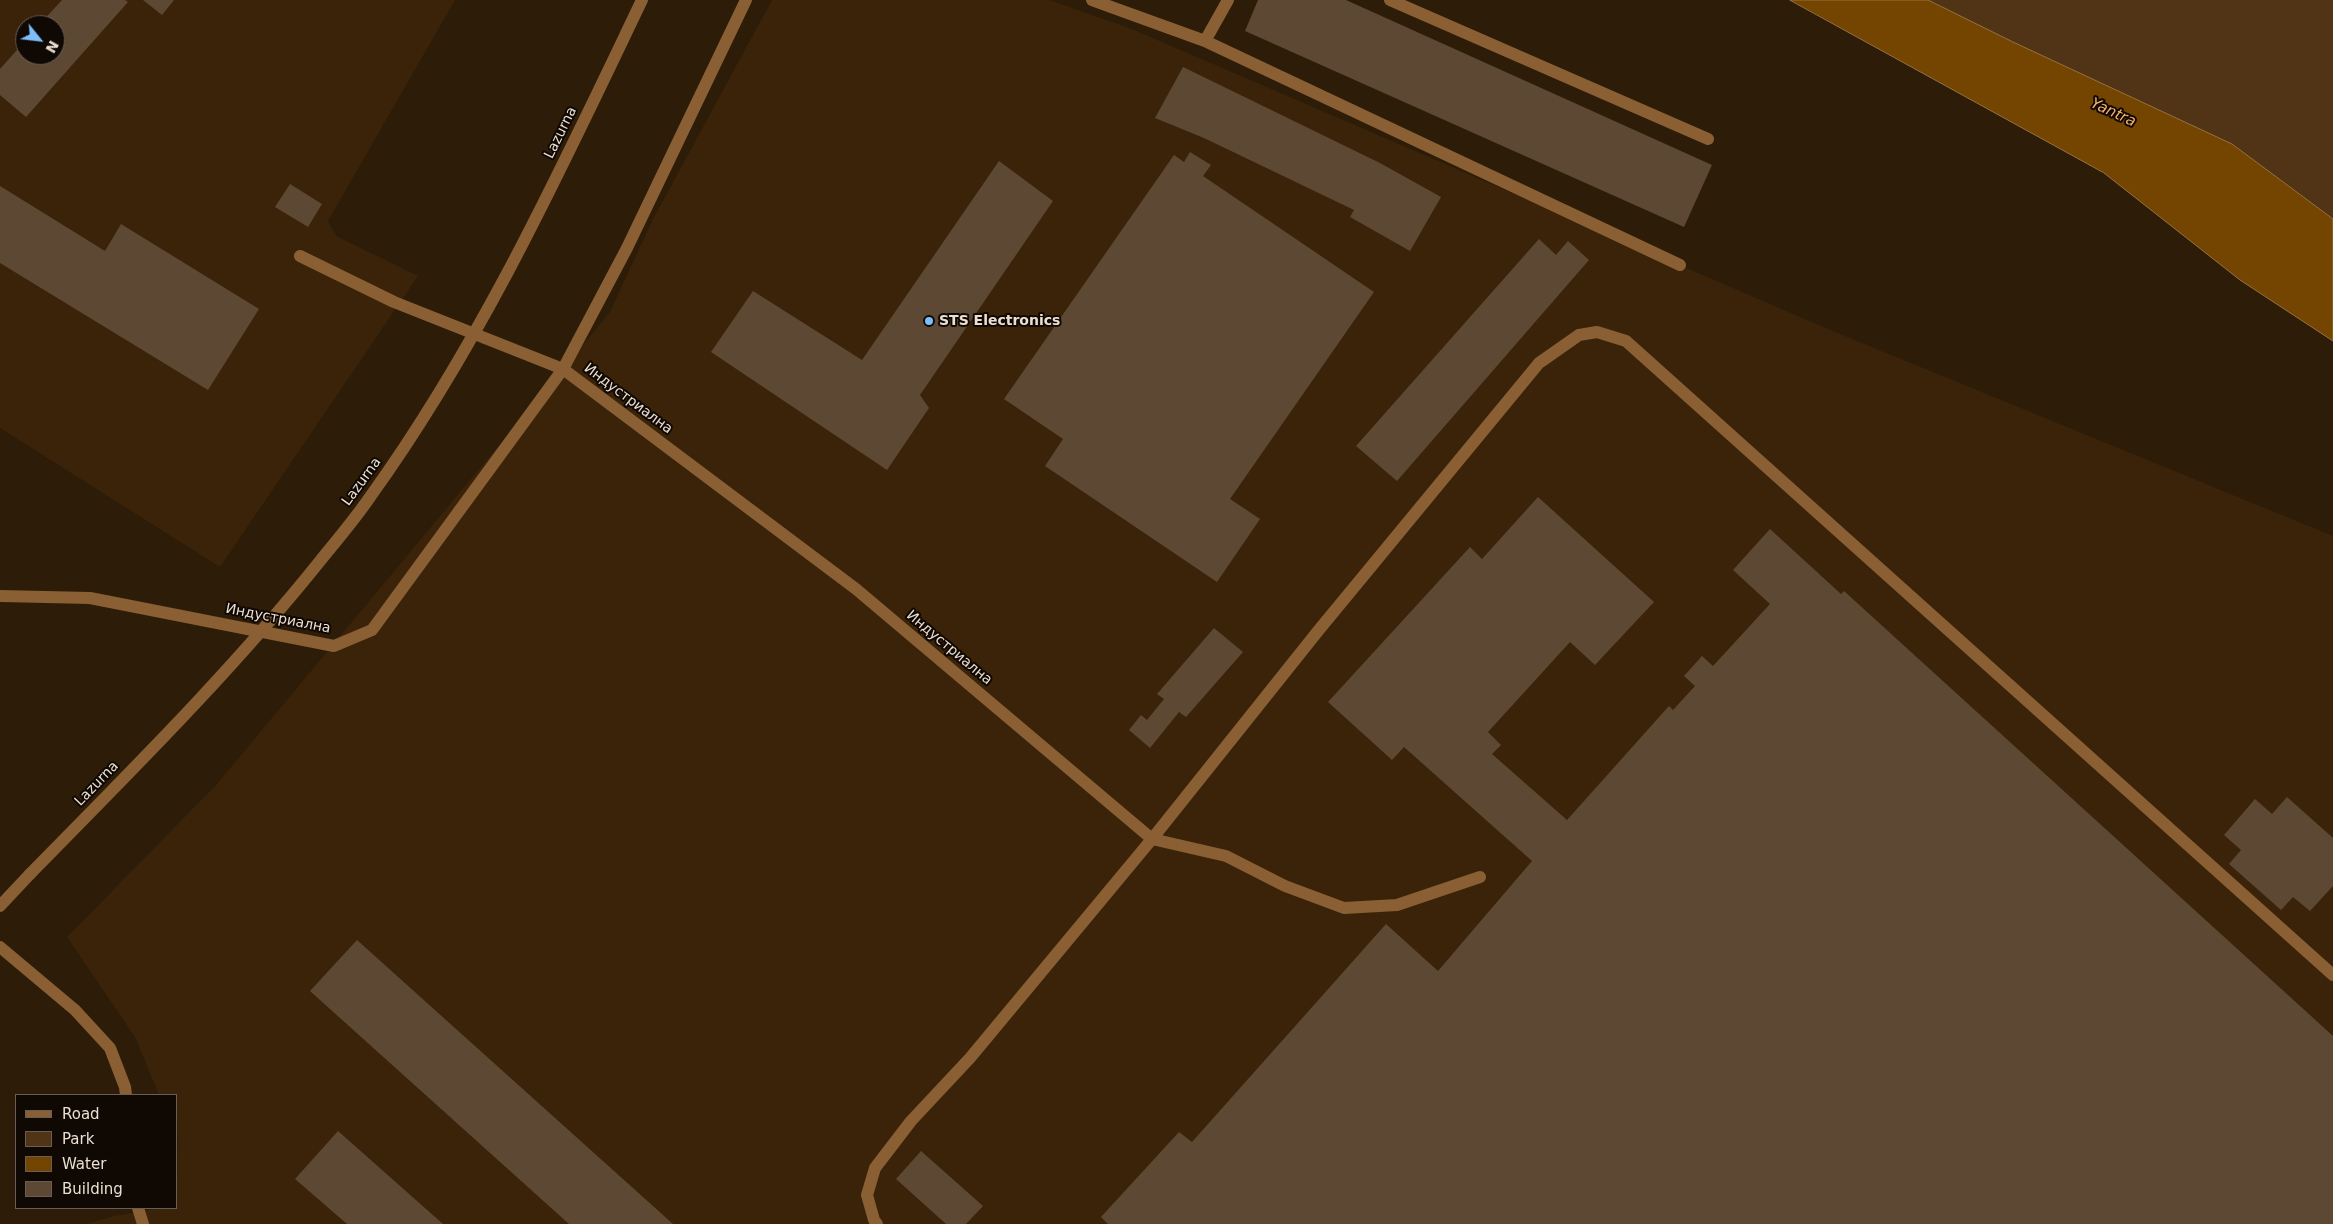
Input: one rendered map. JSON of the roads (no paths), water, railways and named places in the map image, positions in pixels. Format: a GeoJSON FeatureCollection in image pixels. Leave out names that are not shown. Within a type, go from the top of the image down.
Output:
{"type":"FeatureCollection","features":[{"type":"Feature","properties":{"kind":"street","name":"Lazurna"},"geometry":{"type":"LineString","coordinates":[[0,906],[214,684],[292,595],[370,499],[446,384],[499,288],[556,180],[642,0]]}},
{"type":"Feature","properties":{"kind":"street"},"geometry":{"type":"LineString","coordinates":[[300,256],[394,302],[563,369],[627,248],[746,0]]}},
{"type":"Feature","properties":{"kind":"street"},"geometry":{"type":"LineString","coordinates":[[1092,0],[1205,41],[1680,265]]}},
{"type":"Feature","properties":{"kind":"street"},"geometry":{"type":"LineString","coordinates":[[1205,41],[1228,0]]}},
{"type":"Feature","properties":{"kind":"street"},"geometry":{"type":"LineString","coordinates":[[1390,0],[1708,140]]}},
{"type":"Feature","properties":{"kind":"street"},"geometry":{"type":"LineString","coordinates":[[877,1224],[874,1220],[867,1195],[875,1168],[911,1121],[970,1058],[1152,839],[1318,631],[1539,363],[1579,335],[1597,332],[1626,342],[2333,975]]}},
{"type":"Feature","properties":{"kind":"street","name":"Индустриална"},"geometry":{"type":"LineString","coordinates":[[0,596],[90,598],[334,646],[372,630],[563,369],[856,589],[1152,839]]}},
{"type":"Feature","properties":{"kind":"street"},"geometry":{"type":"LineString","coordinates":[[1152,839],[1226,856],[1285,886],[1344,908],[1397,905],[1480,877]]}},
{"type":"Feature","properties":{"kind":"street"},"geometry":{"type":"LineString","coordinates":[[0,947],[75,1010],[110,1048],[126,1094]]}},
{"type":"Feature","properties":{"kind":"street"},"geometry":{"type":"LineString","coordinates":[[138,1209],[143,1224]]}},
{"type":"Feature","properties":{"kind":"water","name":"Yantra"},"geometry":{"type":"Polygon","coordinates":[[[1790,0],[1928,0],[2013,42],[2232,144],[2333,219],[2333,341],[2240,280],[2104,173],[1790,0]]]}},
{"type":"Feature","properties":{"kind":"place","name":"STS Electronics"},"geometry":{"type":"Point","coordinates":[929,321]}}]}
